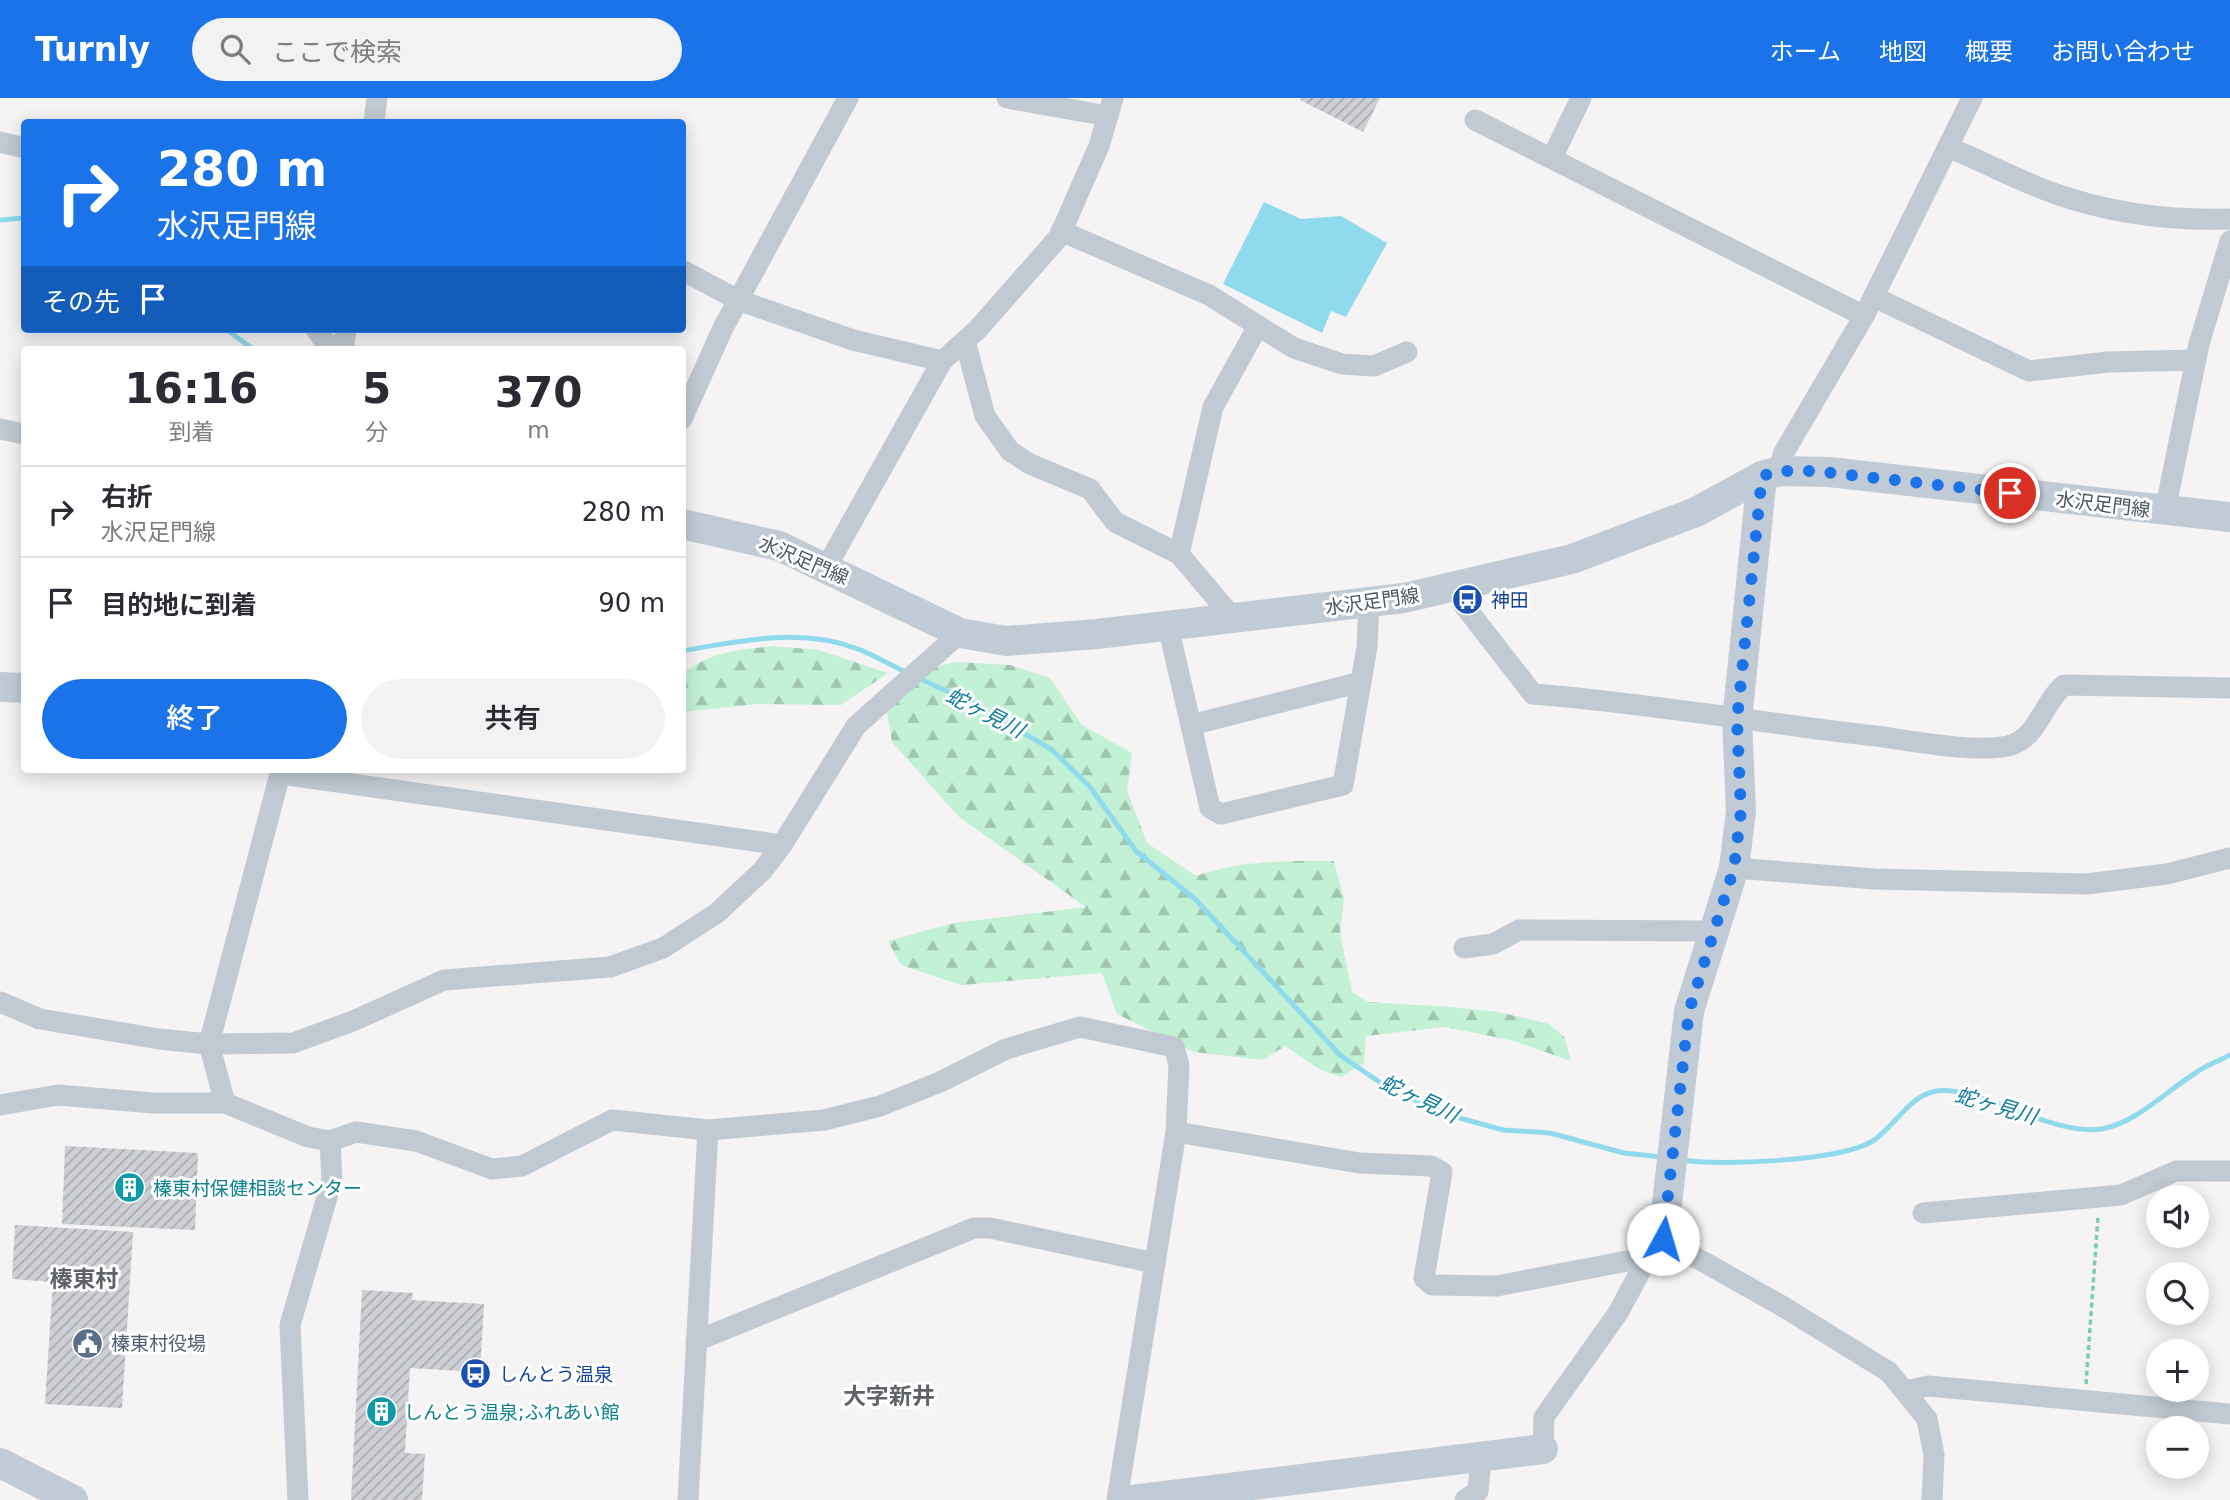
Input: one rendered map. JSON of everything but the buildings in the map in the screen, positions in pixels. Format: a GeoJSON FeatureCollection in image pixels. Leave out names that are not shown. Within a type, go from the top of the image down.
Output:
{"type":"FeatureCollection","features":[{"type":"Feature","properties":{"kind":"main road","name":"水沢足門線"},"geometry":{"type":"LineString","coordinates":[[686,525],[779,546],[827,566],[960,633],[1006,641],[1167,626],[1404,598],[1572,559],[1639,536],[1696,512],[1771,474],[1829,472],[2230,517]]}},
{"type":"Feature","properties":{"kind":"main road"},"geometry":{"type":"LineString","coordinates":[[1655,1248],[1689,1011],[1734,868],[1741,811],[1737,720],[1771,474]]}},
{"type":"Feature","properties":{"kind":"main road"},"geometry":{"type":"LineString","coordinates":[[0,687],[21,688]]}},
{"type":"Feature","properties":{"kind":"main road"},"geometry":{"type":"LineString","coordinates":[[1132,1500],[1278,1491],[1543,1449]]}},
{"type":"Feature","properties":{"kind":"main road"},"geometry":{"type":"LineString","coordinates":[[0,1463],[73,1500]]}},
{"type":"Feature","properties":{"kind":"street"},"geometry":{"type":"LineString","coordinates":[[374,119],[377,98]]}},
{"type":"Feature","properties":{"kind":"street"},"geometry":{"type":"LineString","coordinates":[[686,410],[738,300],[848,98]]}},
{"type":"Feature","properties":{"kind":"street"},"geometry":{"type":"LineString","coordinates":[[827,566],[942,362],[965,341],[1061,231],[1099,146],[1111,107],[1007,98]]}},
{"type":"Feature","properties":{"kind":"street"},"geometry":{"type":"LineString","coordinates":[[1552,158],[1581,98]]}},
{"type":"Feature","properties":{"kind":"street"},"geometry":{"type":"LineString","coordinates":[[1771,474],[1864,316],[1972,98]]}},
{"type":"Feature","properties":{"kind":"street"},"geometry":{"type":"LineString","coordinates":[[1475,120],[1864,316]]}},
{"type":"Feature","properties":{"kind":"street"},"geometry":{"type":"LineString","coordinates":[[0,142],[21,147]]}},
{"type":"Feature","properties":{"kind":"street"},"geometry":{"type":"LineString","coordinates":[[1948,147],[2056,194],[2125,212],[2193,220],[2230,219]]}},
{"type":"Feature","properties":{"kind":"street"},"geometry":{"type":"LineString","coordinates":[[1061,231],[1209,295],[1294,348],[1342,364],[1374,366],[1407,352]]}},
{"type":"Feature","properties":{"kind":"street"},"geometry":{"type":"LineString","coordinates":[[2165,511],[2196,360],[2230,241]]}},
{"type":"Feature","properties":{"kind":"street"},"geometry":{"type":"LineString","coordinates":[[686,272],[738,300],[853,341],[942,362]]}},
{"type":"Feature","properties":{"kind":"street"},"geometry":{"type":"LineString","coordinates":[[1874,297],[2029,371],[2108,362],[2196,360]]}},
{"type":"Feature","properties":{"kind":"street"},"geometry":{"type":"LineString","coordinates":[[1179,554],[1213,407],[1258,326]]}},
{"type":"Feature","properties":{"kind":"street"},"geometry":{"type":"LineString","coordinates":[[319,333],[325,342],[333,346]]}},
{"type":"Feature","properties":{"kind":"street"},"geometry":{"type":"LineString","coordinates":[[965,341],[985,416],[1010,451],[1030,464],[1090,489],[1115,522],[1179,554],[1233,618]]}},
{"type":"Feature","properties":{"kind":"street"},"geometry":{"type":"LineString","coordinates":[[0,429],[21,433]]}},
{"type":"Feature","properties":{"kind":"street"},"geometry":{"type":"LineString","coordinates":[[1167,626],[1210,808],[1221,814],[1343,785],[1367,647],[1369,602]]}},
{"type":"Feature","properties":{"kind":"street"},"geometry":{"type":"LineString","coordinates":[[1463,604],[1533,694],[1636,702],[1737,720],[1957,746],[2008,746],[2032,731],[2053,693],[2064,685],[2230,688]]}},
{"type":"Feature","properties":{"kind":"street"},"geometry":{"type":"LineString","coordinates":[[0,1002],[40,1019],[209,1044],[293,1043],[353,1021],[444,980],[610,967],[663,948],[716,912],[762,871],[782,845],[856,726],[960,633]]}},
{"type":"Feature","properties":{"kind":"street"},"geometry":{"type":"LineString","coordinates":[[1191,725],[1361,682]]}},
{"type":"Feature","properties":{"kind":"street"},"geometry":{"type":"LineString","coordinates":[[225,1103],[209,1044],[281,773]]}},
{"type":"Feature","properties":{"kind":"street"},"geometry":{"type":"LineString","coordinates":[[288,773],[782,845]]}},
{"type":"Feature","properties":{"kind":"street"},"geometry":{"type":"LineString","coordinates":[[1734,868],[1875,879],[2087,884],[2167,874],[2230,858]]}},
{"type":"Feature","properties":{"kind":"street"},"geometry":{"type":"LineString","coordinates":[[1464,948],[1493,944],[1519,930],[1714,931]]}},
{"type":"Feature","properties":{"kind":"street"},"geometry":{"type":"LineString","coordinates":[[0,1105],[58,1096],[153,1103],[225,1103],[308,1137],[330,1141],[356,1132],[416,1141],[492,1169],[522,1166],[612,1120],[708,1130],[824,1120],[880,1106],[940,1082],[1006,1049],[1080,1027],[1174,1047],[1179,1065],[1176,1132],[1117,1500]]}},
{"type":"Feature","properties":{"kind":"street"},"geometry":{"type":"LineString","coordinates":[[688,1500],[708,1130]]}},
{"type":"Feature","properties":{"kind":"street"},"geometry":{"type":"LineString","coordinates":[[1176,1132],[1359,1163],[1430,1166],[1442,1172],[1424,1278],[1432,1285],[1497,1286],[1655,1248],[1782,1306],[1889,1372],[1927,1419],[1934,1455],[1932,1500]]}},
{"type":"Feature","properties":{"kind":"street"},"geometry":{"type":"LineString","coordinates":[[298,1500],[290,1325],[332,1180],[330,1141]]}},
{"type":"Feature","properties":{"kind":"street"},"geometry":{"type":"LineString","coordinates":[[1923,1213],[2121,1195],[2176,1171],[2230,1171]]}},
{"type":"Feature","properties":{"kind":"street"},"geometry":{"type":"LineString","coordinates":[[696,1340],[974,1228],[990,1228],[1155,1263]]}},
{"type":"Feature","properties":{"kind":"street"},"geometry":{"type":"LineString","coordinates":[[1543,1449],[1544,1417],[1618,1312],[1655,1248]]}},
{"type":"Feature","properties":{"kind":"street"},"geometry":{"type":"LineString","coordinates":[[1905,1391],[1928,1386],[2230,1414]]}},
{"type":"Feature","properties":{"kind":"street"},"geometry":{"type":"LineString","coordinates":[[1465,1500],[1478,1491],[1481,1457]]}},
{"type":"Feature","properties":{"kind":"path"},"geometry":{"type":"LineString","coordinates":[[2084,1401],[2099,1197]]}},
{"type":"Feature","properties":{"kind":"green space"},"geometry":{"type":"Polygon","coordinates":[[[772,646],[819,650],[888,673],[841,705],[758,704],[686,712],[686,672],[713,657],[772,646]]]}},
{"type":"Feature","properties":{"kind":"green space"},"geometry":{"type":"Polygon","coordinates":[[[954,662],[1010,665],[1050,678],[1082,725],[1132,753],[1127,791],[1147,843],[1196,876],[1247,864],[1334,861],[1344,899],[1340,933],[1352,992],[1368,1002],[1498,1012],[1549,1024],[1565,1038],[1571,1061],[1511,1040],[1444,1027],[1366,1036],[1364,1063],[1341,1077],[1319,1069],[1285,1046],[1263,1060],[1194,1052],[1117,1014],[1102,973],[961,985],[901,965],[888,941],[953,923],[1086,907],[959,817],[892,742],[887,712],[930,669],[954,662]]]}},
{"type":"Feature","properties":{"kind":"water"},"geometry":{"type":"Polygon","coordinates":[[[1264,202],[1301,219],[1341,216],[1387,243],[1346,317],[1331,311],[1322,333],[1223,284],[1264,202]]]}},
{"type":"Feature","properties":{"kind":"waterway","name":"蛇ヶ見川"},"geometry":{"type":"LineString","coordinates":[[0,220],[21,218]]}},
{"type":"Feature","properties":{"kind":"waterway","name":"蛇ヶ見川"},"geometry":{"type":"LineString","coordinates":[[231,333],[249,346]]}},
{"type":"Feature","properties":{"kind":"waterway","name":"蛇ヶ見川"},"geometry":{"type":"LineString","coordinates":[[686,650],[770,638],[814,639],[858,649],[906,672]]}},
{"type":"Feature","properties":{"kind":"waterway","name":"蛇ヶ見川"},"geometry":{"type":"LineString","coordinates":[[918,678],[969,701],[1051,749],[1090,787],[1136,851],[1195,899],[1340,1055],[1391,1090],[1456,1117],[1503,1130],[1550,1133],[1624,1153],[1662,1157]]}},
{"type":"Feature","properties":{"kind":"waterway","name":"蛇ヶ見川"},"geometry":{"type":"LineString","coordinates":[[1682,1160],[1750,1162],[1833,1154],[1879,1137],[1915,1101],[1932,1092],[1969,1094],[2059,1125],[2102,1129],[2128,1120],[2185,1080],[2230,1055]]}},
{"type":"Feature","properties":{"kind":"place","name":"神田"},"geometry":{"type":"Point","coordinates":[1468,600]}},
{"type":"Feature","properties":{"kind":"place","name":"榛東村保健相談センター"},"geometry":{"type":"Point","coordinates":[130,1188]}},
{"type":"Feature","properties":{"kind":"place","name":"榛東村役場"},"geometry":{"type":"Point","coordinates":[88,1343]}},
{"type":"Feature","properties":{"kind":"place","name":"しんとう温泉"},"geometry":{"type":"Point","coordinates":[476,1374]}},
{"type":"Feature","properties":{"kind":"place","name":"しんとう温泉;ふれあい館"},"geometry":{"type":"Point","coordinates":[381,1412]}},
{"type":"Feature","properties":{"kind":"district","name":"榛東村"},"geometry":{"type":"Point","coordinates":[84,1279]}},
{"type":"Feature","properties":{"kind":"district","name":"大字新井"},"geometry":{"type":"Point","coordinates":[889,1396]}},
{"type":"Feature","properties":{"kind":"route"},"geometry":{"type":"LineString","coordinates":[[1663,1239],[1679,1078],[1689,1011],[1734,868],[1741,811],[1737,720],[1762,476],[1780,471],[1829,472],[2010,493]]}}]}
